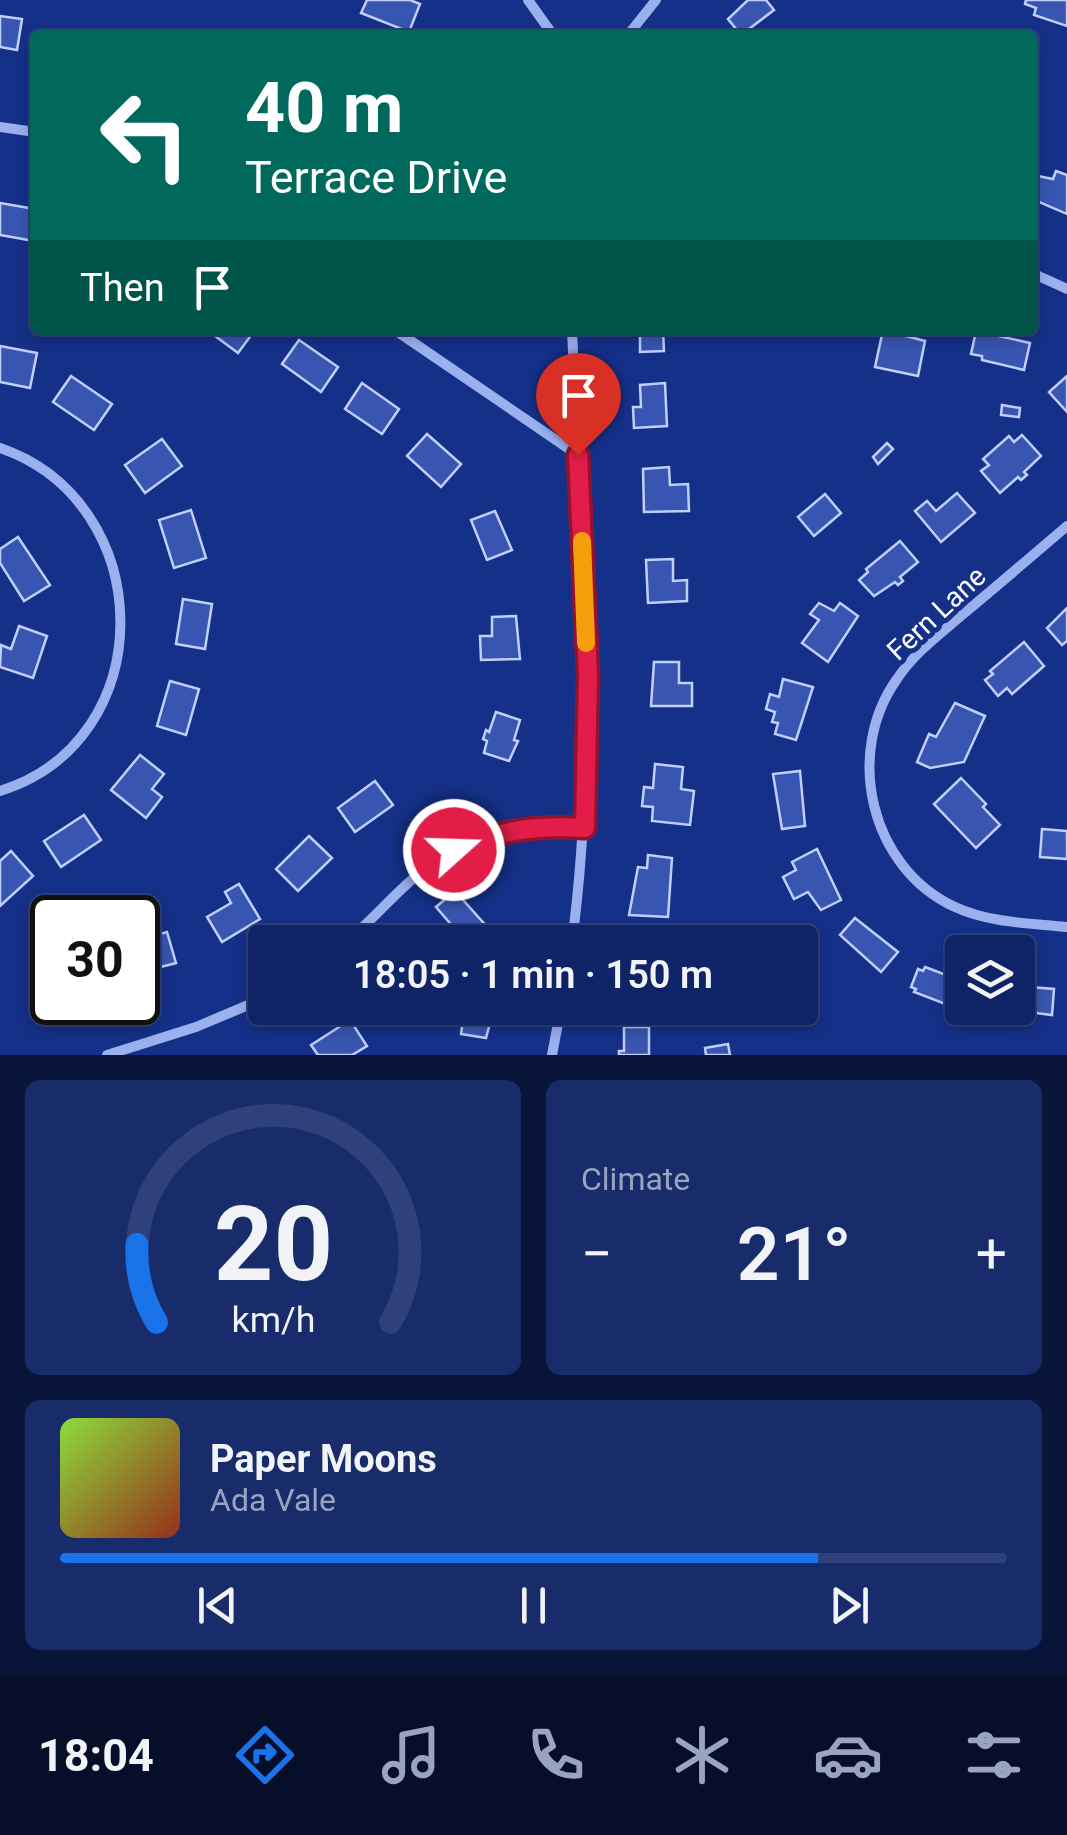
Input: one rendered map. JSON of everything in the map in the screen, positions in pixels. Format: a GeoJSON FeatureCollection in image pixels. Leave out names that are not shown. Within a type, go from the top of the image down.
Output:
{"type":"FeatureCollection","features":[{"type":"Feature","properties":{"kind":"street"},"geometry":{"type":"LineString","coordinates":[[528,0],[549,30]]}},
{"type":"Feature","properties":{"kind":"street"},"geometry":{"type":"LineString","coordinates":[[632,30],[656,0]]}},
{"type":"Feature","properties":{"kind":"street"},"geometry":{"type":"LineString","coordinates":[[0,127],[30,131]]}},
{"type":"Feature","properties":{"kind":"street"},"geometry":{"type":"LineString","coordinates":[[1038,276],[1067,290]]}},
{"type":"Feature","properties":{"kind":"street"},"geometry":{"type":"LineString","coordinates":[[402,335],[578,455]]}},
{"type":"Feature","properties":{"kind":"street"},"geometry":{"type":"LineString","coordinates":[[572,335],[588,674],[585,828],[574,925]]}},
{"type":"Feature","properties":{"kind":"street"},"geometry":{"type":"LineString","coordinates":[[0,448],[48,473],[91,518],[107,547],[118,580],[122,612],[112,678],[83,732],[36,775],[0,791]]}},
{"type":"Feature","properties":{"kind":"street","name":"Fern Lane"},"geometry":{"type":"LineString","coordinates":[[1067,526],[915,656],[882,703],[869,756],[874,807],[888,843],[925,888],[976,915],[1067,927]]}},
{"type":"Feature","properties":{"kind":"street"},"geometry":{"type":"LineString","coordinates":[[364,925],[427,867],[485,836],[520,828],[585,828]]}},
{"type":"Feature","properties":{"kind":"street"},"geometry":{"type":"LineString","coordinates":[[107,1055],[210,1022],[248,1005]]}},
{"type":"Feature","properties":{"kind":"street"},"geometry":{"type":"LineString","coordinates":[[552,1055],[558,1025]]}},
{"type":"Feature","properties":{"kind":"building"},"geometry":{"type":"Polygon","coordinates":[[[367,0],[410,0],[420,4],[410,30],[361,13],[367,0]]]}},
{"type":"Feature","properties":{"kind":"building"},"geometry":{"type":"Polygon","coordinates":[[[748,0],[766,0],[774,10],[748,30],[737,30],[728,19],[748,0]]]}},
{"type":"Feature","properties":{"kind":"building"},"geometry":{"type":"Polygon","coordinates":[[[1026,0],[1067,0],[1067,26],[1034,15],[1036,8],[1025,4],[1026,0]]]}},
{"type":"Feature","properties":{"kind":"building"},"geometry":{"type":"Polygon","coordinates":[[[0,16],[22,19],[17,50],[0,47],[0,16]]]}},
{"type":"Feature","properties":{"kind":"building"},"geometry":{"type":"Polygon","coordinates":[[[1056,171],[1067,175],[1067,214],[1038,202],[1038,176],[1053,179],[1056,171]]]}},
{"type":"Feature","properties":{"kind":"building"},"geometry":{"type":"Polygon","coordinates":[[[0,203],[30,208],[30,240],[0,235],[0,203]]]}},
{"type":"Feature","properties":{"kind":"building"},"geometry":{"type":"Polygon","coordinates":[[[214,335],[251,335],[238,353],[214,335]]]}},
{"type":"Feature","properties":{"kind":"building"},"geometry":{"type":"Polygon","coordinates":[[[640,335],[663,335],[664,351],[640,352],[640,335]]]}},
{"type":"Feature","properties":{"kind":"building"},"geometry":{"type":"Polygon","coordinates":[[[882,335],[925,341],[918,376],[875,367],[882,335]]]}},
{"type":"Feature","properties":{"kind":"building"},"geometry":{"type":"Polygon","coordinates":[[[975,335],[1030,343],[1024,370],[971,354],[975,335]]]}},
{"type":"Feature","properties":{"kind":"building"},"geometry":{"type":"Polygon","coordinates":[[[299,340],[338,367],[321,392],[282,364],[299,340]]]}},
{"type":"Feature","properties":{"kind":"building"},"geometry":{"type":"Polygon","coordinates":[[[0,346],[37,353],[30,388],[0,382],[0,346]]]}},
{"type":"Feature","properties":{"kind":"building"},"geometry":{"type":"Polygon","coordinates":[[[71,376],[112,404],[94,430],[53,402],[71,376]]]}},
{"type":"Feature","properties":{"kind":"building"},"geometry":{"type":"Polygon","coordinates":[[[1067,376],[1067,412],[1049,392],[1067,376]]]}},
{"type":"Feature","properties":{"kind":"building"},"geometry":{"type":"Polygon","coordinates":[[[362,383],[399,409],[382,434],[345,409],[362,383]]]}},
{"type":"Feature","properties":{"kind":"building"},"geometry":{"type":"Polygon","coordinates":[[[665,383],[667,426],[634,428],[633,407],[641,407],[640,385],[665,383]]]}},
{"type":"Feature","properties":{"kind":"building"},"geometry":{"type":"Polygon","coordinates":[[[1002,405],[1020,408],[1019,417],[1001,415],[1002,405]]]}},
{"type":"Feature","properties":{"kind":"building"},"geometry":{"type":"Polygon","coordinates":[[[427,434],[461,464],[441,487],[407,456],[427,434]]]}},
{"type":"Feature","properties":{"kind":"building"},"geometry":{"type":"Polygon","coordinates":[[[1022,435],[1041,456],[1024,472],[1027,475],[1021,480],[1018,477],[1000,493],[981,471],[989,465],[983,459],[1009,436],[1014,442],[1022,435]]]}},
{"type":"Feature","properties":{"kind":"building"},"geometry":{"type":"Polygon","coordinates":[[[162,439],[182,466],[145,493],[125,465],[162,439]]]}},
{"type":"Feature","properties":{"kind":"building"},"geometry":{"type":"Polygon","coordinates":[[[887,443],[893,449],[878,464],[873,457],[887,443]]]}},
{"type":"Feature","properties":{"kind":"building"},"geometry":{"type":"Polygon","coordinates":[[[669,467],[670,485],[688,484],[689,511],[644,512],[643,469],[669,467]]]}},
{"type":"Feature","properties":{"kind":"building"},"geometry":{"type":"Polygon","coordinates":[[[957,493],[975,513],[941,542],[915,511],[927,501],[936,511],[957,493]]]}},
{"type":"Feature","properties":{"kind":"building"},"geometry":{"type":"Polygon","coordinates":[[[825,494],[841,513],[814,536],[798,517],[825,494]]]}},
{"type":"Feature","properties":{"kind":"building"},"geometry":{"type":"Polygon","coordinates":[[[191,510],[206,558],[174,568],[159,520],[191,510]]]}},
{"type":"Feature","properties":{"kind":"building"},"geometry":{"type":"Polygon","coordinates":[[[495,511],[512,550],[487,560],[471,520],[495,511]]]}},
{"type":"Feature","properties":{"kind":"building"},"geometry":{"type":"Polygon","coordinates":[[[18,537],[50,585],[24,601],[0,563],[0,549],[18,537]]]}},
{"type":"Feature","properties":{"kind":"building"},"geometry":{"type":"Polygon","coordinates":[[[900,541],[918,562],[900,577],[903,581],[898,585],[895,582],[874,596],[859,580],[868,572],[866,569],[900,541]]]}},
{"type":"Feature","properties":{"kind":"building"},"geometry":{"type":"Polygon","coordinates":[[[673,559],[673,581],[687,580],[687,601],[648,603],[646,560],[673,559]]]}},
{"type":"Feature","properties":{"kind":"building"},"geometry":{"type":"Polygon","coordinates":[[[183,599],[212,604],[205,649],[176,644],[183,599]]]}},
{"type":"Feature","properties":{"kind":"building"},"geometry":{"type":"Polygon","coordinates":[[[819,603],[834,611],[840,603],[858,616],[828,662],[802,643],[819,620],[810,614],[819,603]]]}},
{"type":"Feature","properties":{"kind":"building"},"geometry":{"type":"Polygon","coordinates":[[[1067,608],[1067,641],[1062,645],[1047,628],[1067,608]]]}},
{"type":"Feature","properties":{"kind":"building"},"geometry":{"type":"Polygon","coordinates":[[[516,616],[520,659],[481,660],[480,636],[492,636],[492,617],[516,616]]]}},
{"type":"Feature","properties":{"kind":"building"},"geometry":{"type":"Polygon","coordinates":[[[19,626],[47,636],[33,678],[0,667],[1,645],[11,649],[19,626]]]}},
{"type":"Feature","properties":{"kind":"building"},"geometry":{"type":"Polygon","coordinates":[[[1024,642],[1044,666],[1012,694],[1007,688],[998,696],[985,680],[1024,642]]]}},
{"type":"Feature","properties":{"kind":"building"},"geometry":{"type":"Polygon","coordinates":[[[654,662],[679,662],[679,683],[692,683],[692,706],[651,706],[654,662]]]}},
{"type":"Feature","properties":{"kind":"building"},"geometry":{"type":"Polygon","coordinates":[[[783,679],[813,687],[796,740],[775,734],[775,712],[766,709],[770,694],[779,697],[783,679]]]}},
{"type":"Feature","properties":{"kind":"building"},"geometry":{"type":"Polygon","coordinates":[[[170,681],[199,689],[186,735],[157,726],[170,681]]]}},
{"type":"Feature","properties":{"kind":"building"},"geometry":{"type":"Polygon","coordinates":[[[955,703],[985,716],[964,762],[930,768],[917,762],[929,734],[936,737],[955,703]]]}},
{"type":"Feature","properties":{"kind":"building"},"geometry":{"type":"Polygon","coordinates":[[[496,712],[520,720],[514,740],[518,741],[509,761],[484,753],[487,741],[483,739],[496,712]]]}},
{"type":"Feature","properties":{"kind":"building"},"geometry":{"type":"Polygon","coordinates":[[[140,755],[164,774],[152,789],[162,797],[146,818],[111,790],[140,755]]]}},
{"type":"Feature","properties":{"kind":"building"},"geometry":{"type":"Polygon","coordinates":[[[655,764],[683,767],[681,789],[694,791],[690,825],[652,821],[653,807],[642,806],[644,787],[653,788],[655,764]]]}},
{"type":"Feature","properties":{"kind":"building"},"geometry":{"type":"Polygon","coordinates":[[[800,771],[805,826],[782,829],[773,774],[800,771]]]}},
{"type":"Feature","properties":{"kind":"building"},"geometry":{"type":"Polygon","coordinates":[[[961,778],[1000,825],[976,848],[934,804],[961,778]]]}},
{"type":"Feature","properties":{"kind":"building"},"geometry":{"type":"Polygon","coordinates":[[[375,781],[393,805],[355,832],[338,808],[375,781]]]}},
{"type":"Feature","properties":{"kind":"building"},"geometry":{"type":"Polygon","coordinates":[[[84,815],[101,840],[61,867],[44,841],[84,815]]]}},
{"type":"Feature","properties":{"kind":"building"},"geometry":{"type":"Polygon","coordinates":[[[1042,829],[1067,831],[1067,859],[1040,857],[1042,829]]]}},
{"type":"Feature","properties":{"kind":"building"},"geometry":{"type":"Polygon","coordinates":[[[309,836],[332,858],[298,891],[276,869],[309,836]]]}},
{"type":"Feature","properties":{"kind":"building"},"geometry":{"type":"Polygon","coordinates":[[[817,849],[841,900],[821,910],[808,892],[794,899],[783,877],[796,870],[792,862],[817,849]]]}},
{"type":"Feature","properties":{"kind":"building"},"geometry":{"type":"Polygon","coordinates":[[[11,851],[33,876],[0,906],[0,861],[11,851]]]}},
{"type":"Feature","properties":{"kind":"building"},"geometry":{"type":"Polygon","coordinates":[[[648,855],[672,858],[668,917],[629,915],[638,867],[647,868],[648,855]]]}},
{"type":"Feature","properties":{"kind":"building"},"geometry":{"type":"Polygon","coordinates":[[[239,884],[260,919],[222,942],[207,917],[231,903],[225,892],[239,884]]]}},
{"type":"Feature","properties":{"kind":"building"},"geometry":{"type":"Polygon","coordinates":[[[455,891],[486,925],[451,925],[436,907],[455,891]]]}},
{"type":"Feature","properties":{"kind":"building"},"geometry":{"type":"Polygon","coordinates":[[[855,918],[898,952],[881,972],[840,935],[855,918]]]}},
{"type":"Feature","properties":{"kind":"building"},"geometry":{"type":"Polygon","coordinates":[[[167,932],[176,963],[160,967],[160,934],[167,932]]]}},
{"type":"Feature","properties":{"kind":"building"},"geometry":{"type":"Polygon","coordinates":[[[925,967],[945,975],[945,1004],[914,992],[916,989],[911,987],[918,969],[923,971],[925,967]]]}},
{"type":"Feature","properties":{"kind":"building"},"geometry":{"type":"Polygon","coordinates":[[[1035,987],[1054,989],[1052,1015],[1035,1013],[1035,987]]]}},
{"type":"Feature","properties":{"kind":"building"},"geometry":{"type":"Polygon","coordinates":[[[342,1025],[353,1025],[367,1046],[352,1055],[318,1055],[311,1045],[342,1025]]]}},
{"type":"Feature","properties":{"kind":"building"},"geometry":{"type":"Polygon","coordinates":[[[462,1025],[489,1025],[486,1038],[461,1034],[462,1025]]]}},
{"type":"Feature","properties":{"kind":"building"},"geometry":{"type":"Polygon","coordinates":[[[624,1027],[649,1027],[649,1055],[619,1055],[619,1051],[624,1051],[624,1027]]]}},
{"type":"Feature","properties":{"kind":"building"},"geometry":{"type":"Polygon","coordinates":[[[728,1044],[730,1055],[706,1055],[705,1048],[728,1044]]]}},
{"type":"Feature","properties":{"kind":"slow traffic"},"geometry":{"type":"LineString","coordinates":[[582,541],[586,643]]}},
{"type":"Feature","properties":{"kind":"route"},"geometry":{"type":"LineString","coordinates":[[454,850],[485,836],[520,828],[585,828],[588,674],[578,455]]}}]}
